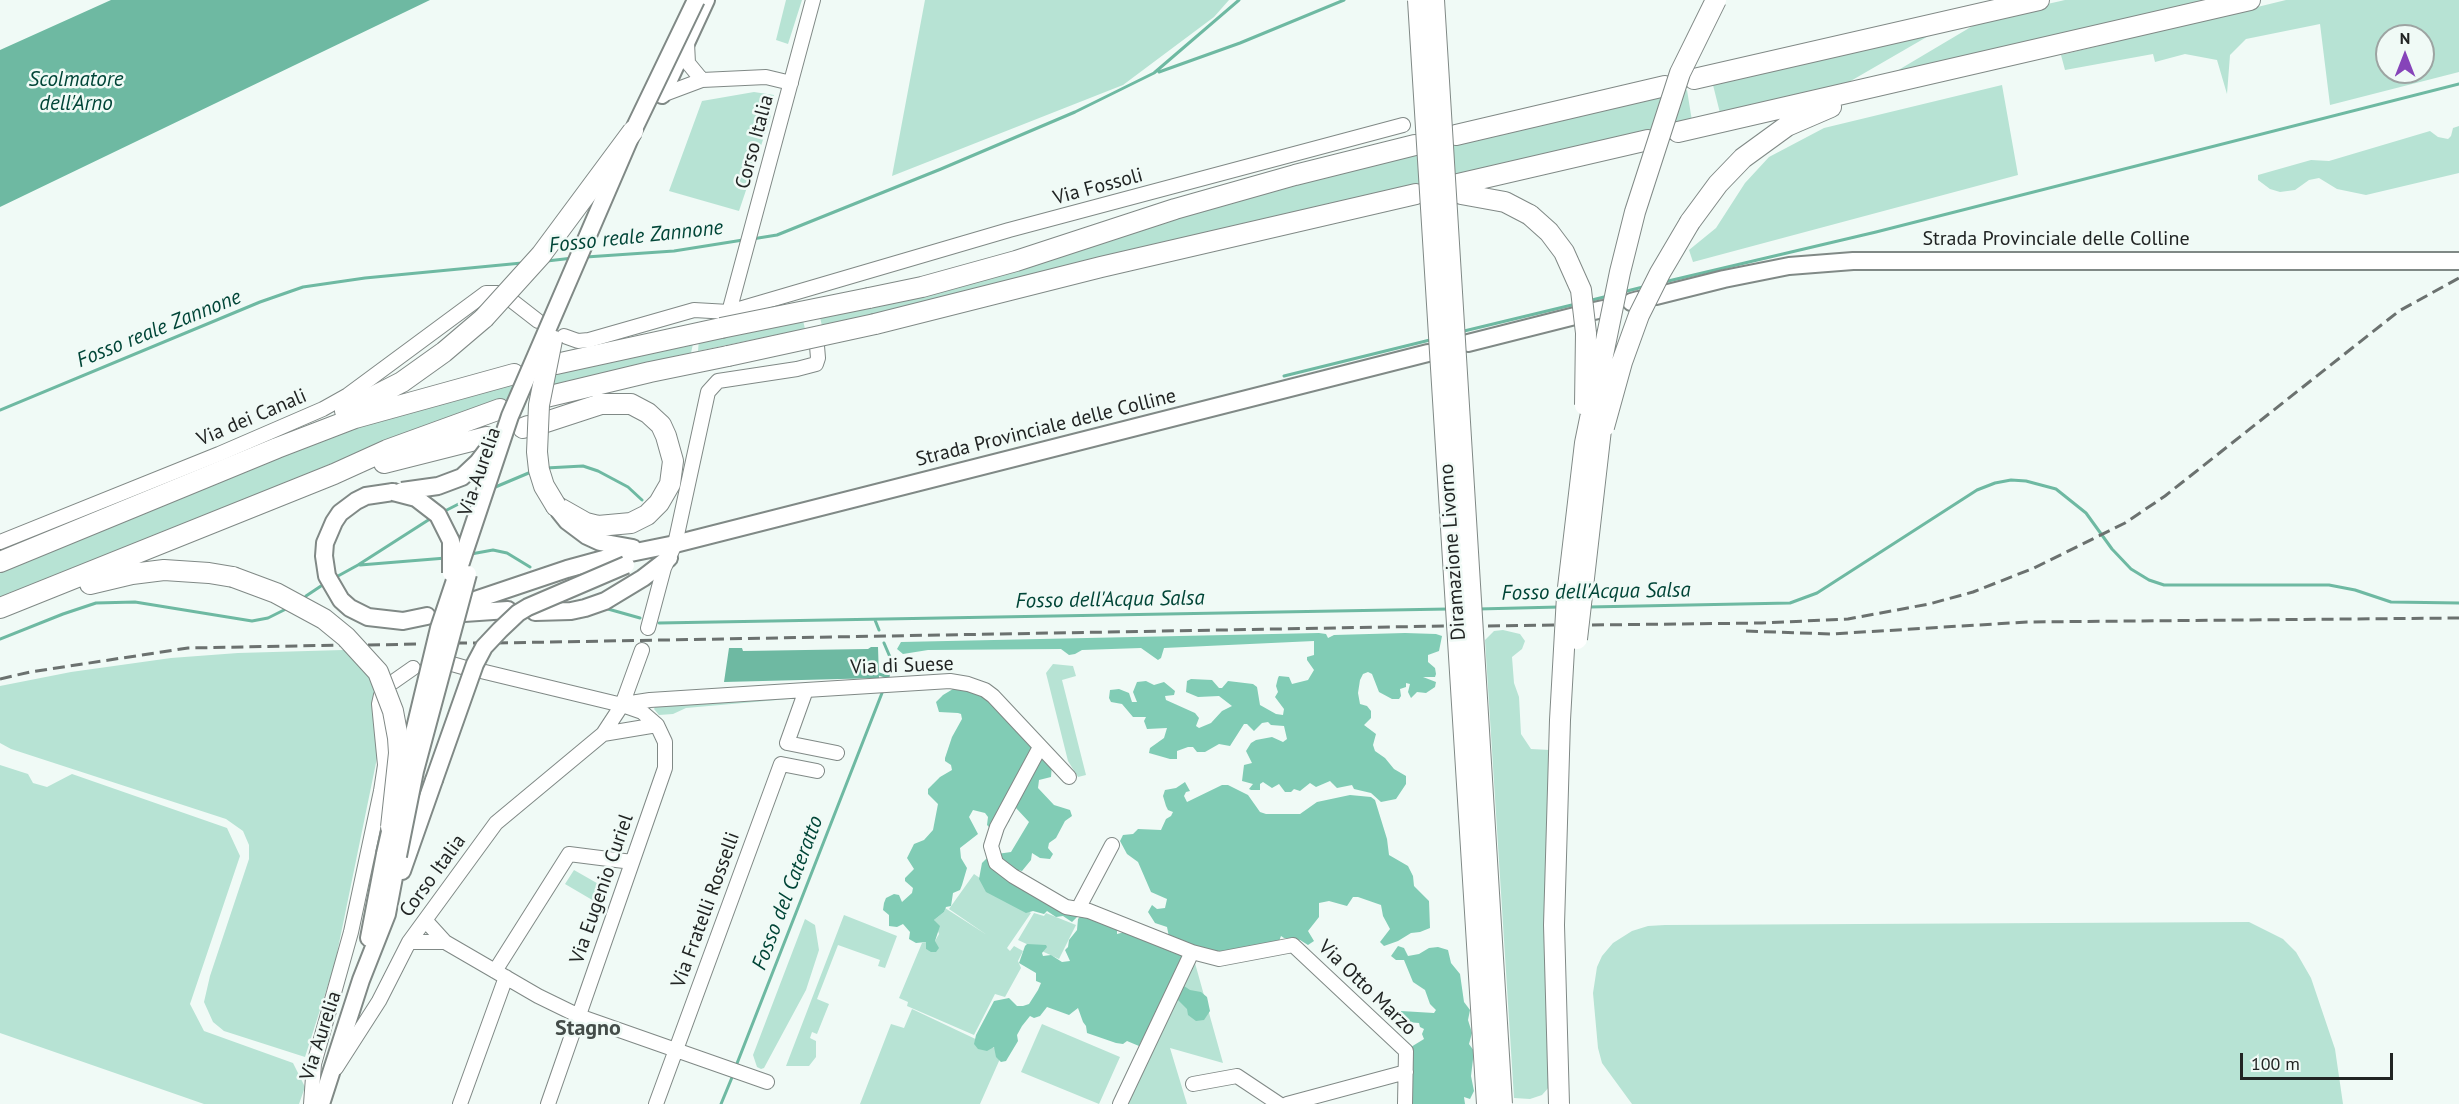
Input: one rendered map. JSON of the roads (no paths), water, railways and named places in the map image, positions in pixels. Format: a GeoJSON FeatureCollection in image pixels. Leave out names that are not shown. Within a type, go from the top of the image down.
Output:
{"type":"FeatureCollection","features":[{"type":"Feature","properties":{"kind":"highway","name":"Diramazione Livorno"},"geometry":{"type":"LineString","coordinates":[[1418,0],[1487,1104]]}},
{"type":"Feature","properties":{"kind":"highway","name":"Diramazione Livorno"},"geometry":{"type":"LineString","coordinates":[[1434,0],[1502,1104]]}},
{"type":"Feature","properties":{"kind":"highway"},"geometry":{"type":"LineString","coordinates":[[1559,1104],[1554,925],[1556,818],[1568,596],[1620,272],[1635,212],[1680,73],[1716,0]]}},
{"type":"Feature","properties":{"kind":"highway"},"geometry":{"type":"LineString","coordinates":[[1567,1104],[1562,908],[1568,732],[1593,444],[1643,212],[1677,103],[1700,46],[1724,0]]}},
{"type":"Feature","properties":{"kind":"highway"},"geometry":{"type":"LineString","coordinates":[[1874,37],[1984,0]]}},
{"type":"Feature","properties":{"kind":"highway"},"geometry":{"type":"LineString","coordinates":[[1694,79],[2039,0]]}},
{"type":"Feature","properties":{"kind":"highway"},"geometry":{"type":"LineString","coordinates":[[1678,132],[2250,0]]}},
{"type":"Feature","properties":{"kind":"highway"},"geometry":{"type":"LineString","coordinates":[[1593,444],[1635,324],[1650,291],[1690,222],[1730,171],[1773,134],[1815,113],[1857,99],[1901,80]]}},
{"type":"Feature","properties":{"kind":"highway"},"geometry":{"type":"LineString","coordinates":[[1456,135],[1665,86]]}},
{"type":"Feature","properties":{"kind":"highway"},"geometry":{"type":"LineString","coordinates":[[276,448],[402,382],[444,352],[484,318],[541,255],[633,130]]}},
{"type":"Feature","properties":{"kind":"highway"},"geometry":{"type":"LineString","coordinates":[[1593,444],[1581,290],[1564,252],[1549,232],[1530,215],[1505,202],[1460,189],[1648,140]]}},
{"type":"Feature","properties":{"kind":"highway"},"geometry":{"type":"LineString","coordinates":[[556,364],[725,320],[869,298],[922,287],[1016,261],[1175,209],[1415,145]]}},
{"type":"Feature","properties":{"kind":"highway"},"geometry":{"type":"LineString","coordinates":[[546,398],[650,372],[875,324],[1123,262],[1416,194]]}},
{"type":"Feature","properties":{"kind":"highway"},"geometry":{"type":"LineString","coordinates":[[9,605],[334,474],[387,450],[521,420],[601,404],[631,404],[648,413],[661,426],[673,461],[670,484],[659,503],[647,515],[631,523],[598,526],[586,523],[556,506],[544,486],[538,470],[537,453],[539,405],[558,338]]}},
{"type":"Feature","properties":{"kind":"highway"},"geometry":{"type":"LineString","coordinates":[[0,562],[276,448],[355,418],[514,374]]}},
{"type":"Feature","properties":{"kind":"highway"},"geometry":{"type":"LineString","coordinates":[[334,474],[487,437]]}},
{"type":"Feature","properties":{"kind":"highway"},"geometry":{"type":"LineString","coordinates":[[9,605],[111,578],[149,571],[189,571],[233,577],[276,593],[324,619],[346,637],[378,672],[389,696],[399,753],[391,827]]}},
{"type":"Feature","properties":{"kind":"main road","name":"Via Aurelia"},"geometry":{"type":"LineString","coordinates":[[361,980],[387,914],[392,855],[391,827],[433,622],[521,420],[633,130],[696,0]]}},
{"type":"Feature","properties":{"kind":"main road","name":"Via Aurelia"},"geometry":{"type":"LineString","coordinates":[[321,1104],[361,980],[464,588],[530,394],[558,338],[603,218],[706,0]]}},
{"type":"Feature","properties":{"kind":"main road","name":"Strada Provinciale delle Colline"},"geometry":{"type":"LineString","coordinates":[[1656,296],[1789,266],[1853,261],[2459,261]]}},
{"type":"Feature","properties":{"kind":"main road"},"geometry":{"type":"LineString","coordinates":[[1468,343],[1592,312]]}},
{"type":"Feature","properties":{"kind":"main road","name":"Strada Provinciale delle Colline"},"geometry":{"type":"LineString","coordinates":[[672,551],[1428,353]]}},
{"type":"Feature","properties":{"kind":"main road"},"geometry":{"type":"LineString","coordinates":[[393,492],[411,496],[425,503],[438,515],[448,532],[453,552],[452,566],[433,622],[380,620],[359,614],[340,600],[332,589],[324,566],[324,550],[328,533],[340,513],[356,501],[379,493],[438,486],[462,477],[521,420]]}},
{"type":"Feature","properties":{"kind":"main road"},"geometry":{"type":"LineString","coordinates":[[556,506],[567,521],[588,536],[614,545],[672,551]]}},
{"type":"Feature","properties":{"kind":"main road"},"geometry":{"type":"LineString","coordinates":[[508,610],[465,608],[567,569],[645,549]]}},
{"type":"Feature","properties":{"kind":"main road"},"geometry":{"type":"LineString","coordinates":[[387,914],[475,664],[484,647],[509,620],[528,607],[626,565],[672,551]]}},
{"type":"Feature","properties":{"kind":"main road"},"geometry":{"type":"LineString","coordinates":[[535,612],[571,611],[605,601],[643,578],[672,551]]}},
{"type":"Feature","properties":{"kind":"street","name":"Corso Italia"},"geometry":{"type":"LineString","coordinates":[[725,320],[813,0]]}},
{"type":"Feature","properties":{"kind":"street"},"geometry":{"type":"LineString","coordinates":[[687,44],[687,59],[702,80]]}},
{"type":"Feature","properties":{"kind":"street"},"geometry":{"type":"LineString","coordinates":[[662,95],[702,80],[766,77],[791,83]]}},
{"type":"Feature","properties":{"kind":"street","name":"Via Fossoli"},"geometry":{"type":"LineString","coordinates":[[725,320],[806,296],[833,280],[1009,230],[1403,125]]}},
{"type":"Feature","properties":{"kind":"street","name":"Via dei Canali"},"geometry":{"type":"LineString","coordinates":[[0,542],[219,454],[323,409],[351,393],[486,293],[498,293]]}},
{"type":"Feature","properties":{"kind":"street"},"geometry":{"type":"LineString","coordinates":[[510,300],[538,321]]}},
{"type":"Feature","properties":{"kind":"street"},"geometry":{"type":"LineString","coordinates":[[558,338],[589,340],[694,310],[725,320]]}},
{"type":"Feature","properties":{"kind":"street"},"geometry":{"type":"LineString","coordinates":[[648,628],[672,551],[711,386],[718,381],[733,377],[797,369],[816,364],[817,346]]}},
{"type":"Feature","properties":{"kind":"street","name":"Corso Italia"},"geometry":{"type":"LineString","coordinates":[[332,1074],[379,1001],[408,942],[496,823],[603,734],[622,705],[642,650]]}},
{"type":"Feature","properties":{"kind":"street"},"geometry":{"type":"LineString","coordinates":[[393,682],[413,668]]}},
{"type":"Feature","properties":{"kind":"street"},"geometry":{"type":"LineString","coordinates":[[481,671],[622,705],[642,712],[657,725]]}},
{"type":"Feature","properties":{"kind":"street","name":"Via di Suese"},"geometry":{"type":"LineString","coordinates":[[622,705],[650,700],[950,681],[975,686],[993,696],[1069,777]]}},
{"type":"Feature","properties":{"kind":"street"},"geometry":{"type":"LineString","coordinates":[[806,690],[787,742],[837,753]]}},
{"type":"Feature","properties":{"kind":"street"},"geometry":{"type":"LineString","coordinates":[[311,1104],[314,1064],[351,932],[381,791],[385,765],[379,704],[381,695]]}},
{"type":"Feature","properties":{"kind":"street"},"geometry":{"type":"LineString","coordinates":[[603,734],[657,725]]}},
{"type":"Feature","properties":{"kind":"street","name":"Via Eugenio Curiel"},"geometry":{"type":"LineString","coordinates":[[548,1104],[665,768],[665,742],[657,725]]}},
{"type":"Feature","properties":{"kind":"street","name":"Via Otto Marzo"},"geometry":{"type":"LineString","coordinates":[[1040,747],[997,827],[991,846],[996,863],[1042,895],[1066,907],[1078,909],[1192,952],[1220,959],[1293,945],[1406,1052],[1405,1104]]}},
{"type":"Feature","properties":{"kind":"street","name":"Via Fratelli Rosselli"},"geometry":{"type":"LineString","coordinates":[[656,1104],[781,764],[817,771]]}},
{"type":"Feature","properties":{"kind":"street"},"geometry":{"type":"LineString","coordinates":[[1078,909],[1112,845]]}},
{"type":"Feature","properties":{"kind":"street"},"geometry":{"type":"LineString","coordinates":[[460,1104],[501,974],[569,854],[632,862]]}},
{"type":"Feature","properties":{"kind":"street"},"geometry":{"type":"LineString","coordinates":[[425,920],[445,942],[579,1017],[767,1082]]}},
{"type":"Feature","properties":{"kind":"street"},"geometry":{"type":"LineString","coordinates":[[408,942],[445,942]]}},
{"type":"Feature","properties":{"kind":"street"},"geometry":{"type":"LineString","coordinates":[[1120,1104],[1192,952]]}},
{"type":"Feature","properties":{"kind":"street"},"geometry":{"type":"LineString","coordinates":[[1287,1104],[1406,1072]]}},
{"type":"Feature","properties":{"kind":"street"},"geometry":{"type":"LineString","coordinates":[[1193,1084],[1237,1076],[1279,1104]]}},
{"type":"Feature","properties":{"kind":"water","name":"Scolmatore dell'Arno"},"geometry":{"type":"Polygon","coordinates":[[[111,0],[430,0],[0,207],[0,50],[111,0]]]}},
{"type":"Feature","properties":{"kind":"water"},"geometry":{"type":"Polygon","coordinates":[[[878,647],[879,678],[724,682],[729,648],[742,648],[743,651],[868,649],[878,647]]]}},
{"type":"Feature","properties":{"kind":"waterway","name":"Fosso reale Zannone"},"geometry":{"type":"LineString","coordinates":[[752,239],[777,235],[1075,112],[1154,73],[1239,0]]}},
{"type":"Feature","properties":{"kind":"waterway"},"geometry":{"type":"LineString","coordinates":[[1159,72],[1240,43],[1344,0]]}},
{"type":"Feature","properties":{"kind":"waterway"},"geometry":{"type":"LineString","coordinates":[[1664,282],[1876,232],[2459,84]]}},
{"type":"Feature","properties":{"kind":"waterway","name":"Fosso reale Zannone"},"geometry":{"type":"LineString","coordinates":[[586,257],[674,251],[743,240]]}},
{"type":"Feature","properties":{"kind":"waterway","name":"Fosso reale Zannone"},"geometry":{"type":"LineString","coordinates":[[547,261],[573,258]]}},
{"type":"Feature","properties":{"kind":"waterway","name":"Fosso reale Zannone"},"geometry":{"type":"LineString","coordinates":[[0,410],[260,302],[303,287],[365,278],[522,263]]}},
{"type":"Feature","properties":{"kind":"waterway"},"geometry":{"type":"LineString","coordinates":[[1623,292],[1643,287]]}},
{"type":"Feature","properties":{"kind":"waterway"},"geometry":{"type":"LineString","coordinates":[[1588,301],[1608,296]]}},
{"type":"Feature","properties":{"kind":"waterway"},"geometry":{"type":"LineString","coordinates":[[1460,332],[1576,304]]}},
{"type":"Feature","properties":{"kind":"waterway"},"geometry":{"type":"LineString","coordinates":[[1284,376],[1434,339]]}},
{"type":"Feature","properties":{"kind":"waterway"},"geometry":{"type":"LineString","coordinates":[[546,468],[583,466],[598,471],[628,487],[642,500]]}},
{"type":"Feature","properties":{"kind":"waterway"},"geometry":{"type":"LineString","coordinates":[[493,488],[531,472]]}},
{"type":"Feature","properties":{"kind":"waterway","name":"Fosso dell'Acqua Salsa"},"geometry":{"type":"LineString","coordinates":[[1589,607],[1790,603],[1817,593],[1977,490],[2011,480],[2026,481],[2056,489],[2086,513],[2112,549],[2131,569],[2149,580],[2164,585],[2329,585],[2355,590],[2391,602],[2459,603]]}},
{"type":"Feature","properties":{"kind":"waterway"},"geometry":{"type":"LineString","coordinates":[[441,513],[478,494]]}},
{"type":"Feature","properties":{"kind":"waterway"},"geometry":{"type":"LineString","coordinates":[[338,576],[433,517]]}},
{"type":"Feature","properties":{"kind":"waterway","name":"Fosso dell'Acqua Salsa"},"geometry":{"type":"LineString","coordinates":[[471,554],[493,550],[507,553],[530,567]]}},
{"type":"Feature","properties":{"kind":"waterway","name":"Fosso dell'Acqua Salsa"},"geometry":{"type":"LineString","coordinates":[[360,565],[446,558]]}},
{"type":"Feature","properties":{"kind":"waterway"},"geometry":{"type":"LineString","coordinates":[[306,596],[321,586]]}},
{"type":"Feature","properties":{"kind":"waterway"},"geometry":{"type":"LineString","coordinates":[[0,639],[96,603],[135,602],[252,621],[268,618],[288,608]]}},
{"type":"Feature","properties":{"kind":"waterway","name":"Fosso dell'Acqua Salsa"},"geometry":{"type":"LineString","coordinates":[[1478,609],[1559,607]]}},
{"type":"Feature","properties":{"kind":"waterway","name":"Fosso dell'Acqua Salsa"},"geometry":{"type":"LineString","coordinates":[[608,609],[640,618]]}},
{"type":"Feature","properties":{"kind":"waterway","name":"Fosso dell'Acqua Salsa"},"geometry":{"type":"LineString","coordinates":[[659,623],[1448,609]]}},
{"type":"Feature","properties":{"kind":"waterway","name":"Fosso del Cateratto"},"geometry":{"type":"LineString","coordinates":[[875,620],[879,630]]}},
{"type":"Feature","properties":{"kind":"waterway","name":"Fosso del Cateratto"},"geometry":{"type":"LineString","coordinates":[[884,643],[890,657],[888,678]]}},
{"type":"Feature","properties":{"kind":"waterway"},"geometry":{"type":"LineString","coordinates":[[876,673],[888,677]]}},
{"type":"Feature","properties":{"kind":"waterway","name":"Fosso del Cateratto"},"geometry":{"type":"LineString","coordinates":[[736,1066],[882,693]]}},
{"type":"Feature","properties":{"kind":"waterway","name":"Fosso del Cateratto"},"geometry":{"type":"LineString","coordinates":[[721,1104],[733,1075]]}},
{"type":"Feature","properties":{"kind":"railway"},"geometry":{"type":"LineString","coordinates":[[1592,625],[1762,623],[1848,619],[1929,604],[1973,592],[2034,568],[2125,523],[2165,496],[2399,311],[2459,278]]}},
{"type":"Feature","properties":{"kind":"railway"},"geometry":{"type":"LineString","coordinates":[[1746,631],[1831,634],[2027,622],[2459,618]]}},
{"type":"Feature","properties":{"kind":"railway"},"geometry":{"type":"LineString","coordinates":[[1488,626],[1558,625]]}},
{"type":"Feature","properties":{"kind":"railway"},"geometry":{"type":"LineString","coordinates":[[496,643],[1444,626]]}},
{"type":"Feature","properties":{"kind":"railway"},"geometry":{"type":"LineString","coordinates":[[455,643],[477,643]]}},
{"type":"Feature","properties":{"kind":"railway"},"geometry":{"type":"LineString","coordinates":[[368,645],[420,644]]}},
{"type":"Feature","properties":{"kind":"railway"},"geometry":{"type":"LineString","coordinates":[[0,679],[30,672],[188,648],[344,645]]}},
{"type":"Feature","properties":{"kind":"district","name":"Stagno"},"geometry":{"type":"Point","coordinates":[588,1029]}}]}
